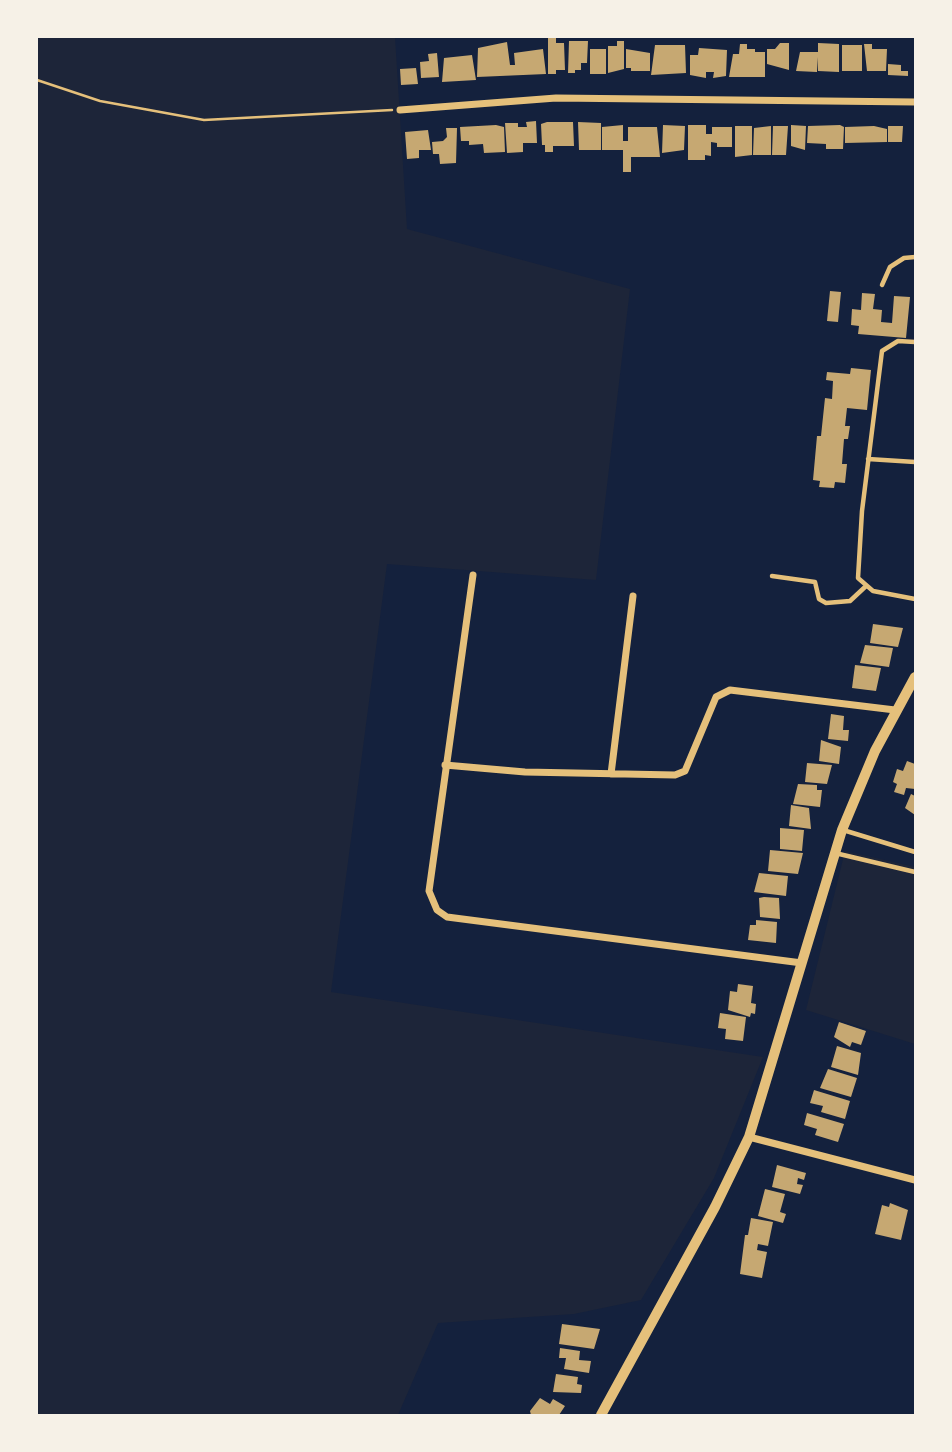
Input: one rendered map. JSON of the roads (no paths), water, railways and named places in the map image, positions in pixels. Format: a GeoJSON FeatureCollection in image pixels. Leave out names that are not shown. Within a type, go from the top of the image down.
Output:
{"type":"FeatureCollection","features":[{"type":"Feature","properties":{"kind":"street"},"geometry":{"type":"LineString","coordinates":[[400,110],[556,98],[915,102]]}},
{"type":"Feature","properties":{"kind":"street"},"geometry":{"type":"LineString","coordinates":[[472,575],[444,765],[429,891],[437,910],[447,917],[802,963]]}},
{"type":"Feature","properties":{"kind":"street"},"geometry":{"type":"LineString","coordinates":[[611,774],[633,596]]}},
{"type":"Feature","properties":{"kind":"street"},"geometry":{"type":"LineString","coordinates":[[601,1415],[710,1217],[749,1137],[842,830],[895,710],[915,677]]}},
{"type":"Feature","properties":{"kind":"street"},"geometry":{"type":"LineString","coordinates":[[444,765],[525,772],[675,775],[685,771],[716,697],[730,690],[895,710]]}},
{"type":"Feature","properties":{"kind":"street"},"geometry":{"type":"LineString","coordinates":[[749,1137],[915,1180]]}},
{"type":"Feature","properties":{"kind":"lane"},"geometry":{"type":"LineString","coordinates":[[882,285],[890,268],[904,258],[915,257]]}},
{"type":"Feature","properties":{"kind":"lane"},"geometry":{"type":"LineString","coordinates":[[915,341],[898,341],[882,351],[868,459],[858,578],[865,587],[915,599]]}},
{"type":"Feature","properties":{"kind":"lane"},"geometry":{"type":"LineString","coordinates":[[868,459],[915,462]]}},
{"type":"Feature","properties":{"kind":"lane"},"geometry":{"type":"LineString","coordinates":[[772,576],[815,582],[819,599],[826,603],[850,601],[865,587]]}},
{"type":"Feature","properties":{"kind":"lane"},"geometry":{"type":"LineString","coordinates":[[842,830],[915,852]]}},
{"type":"Feature","properties":{"kind":"lane"},"geometry":{"type":"LineString","coordinates":[[835,853],[915,872]]}}]}
